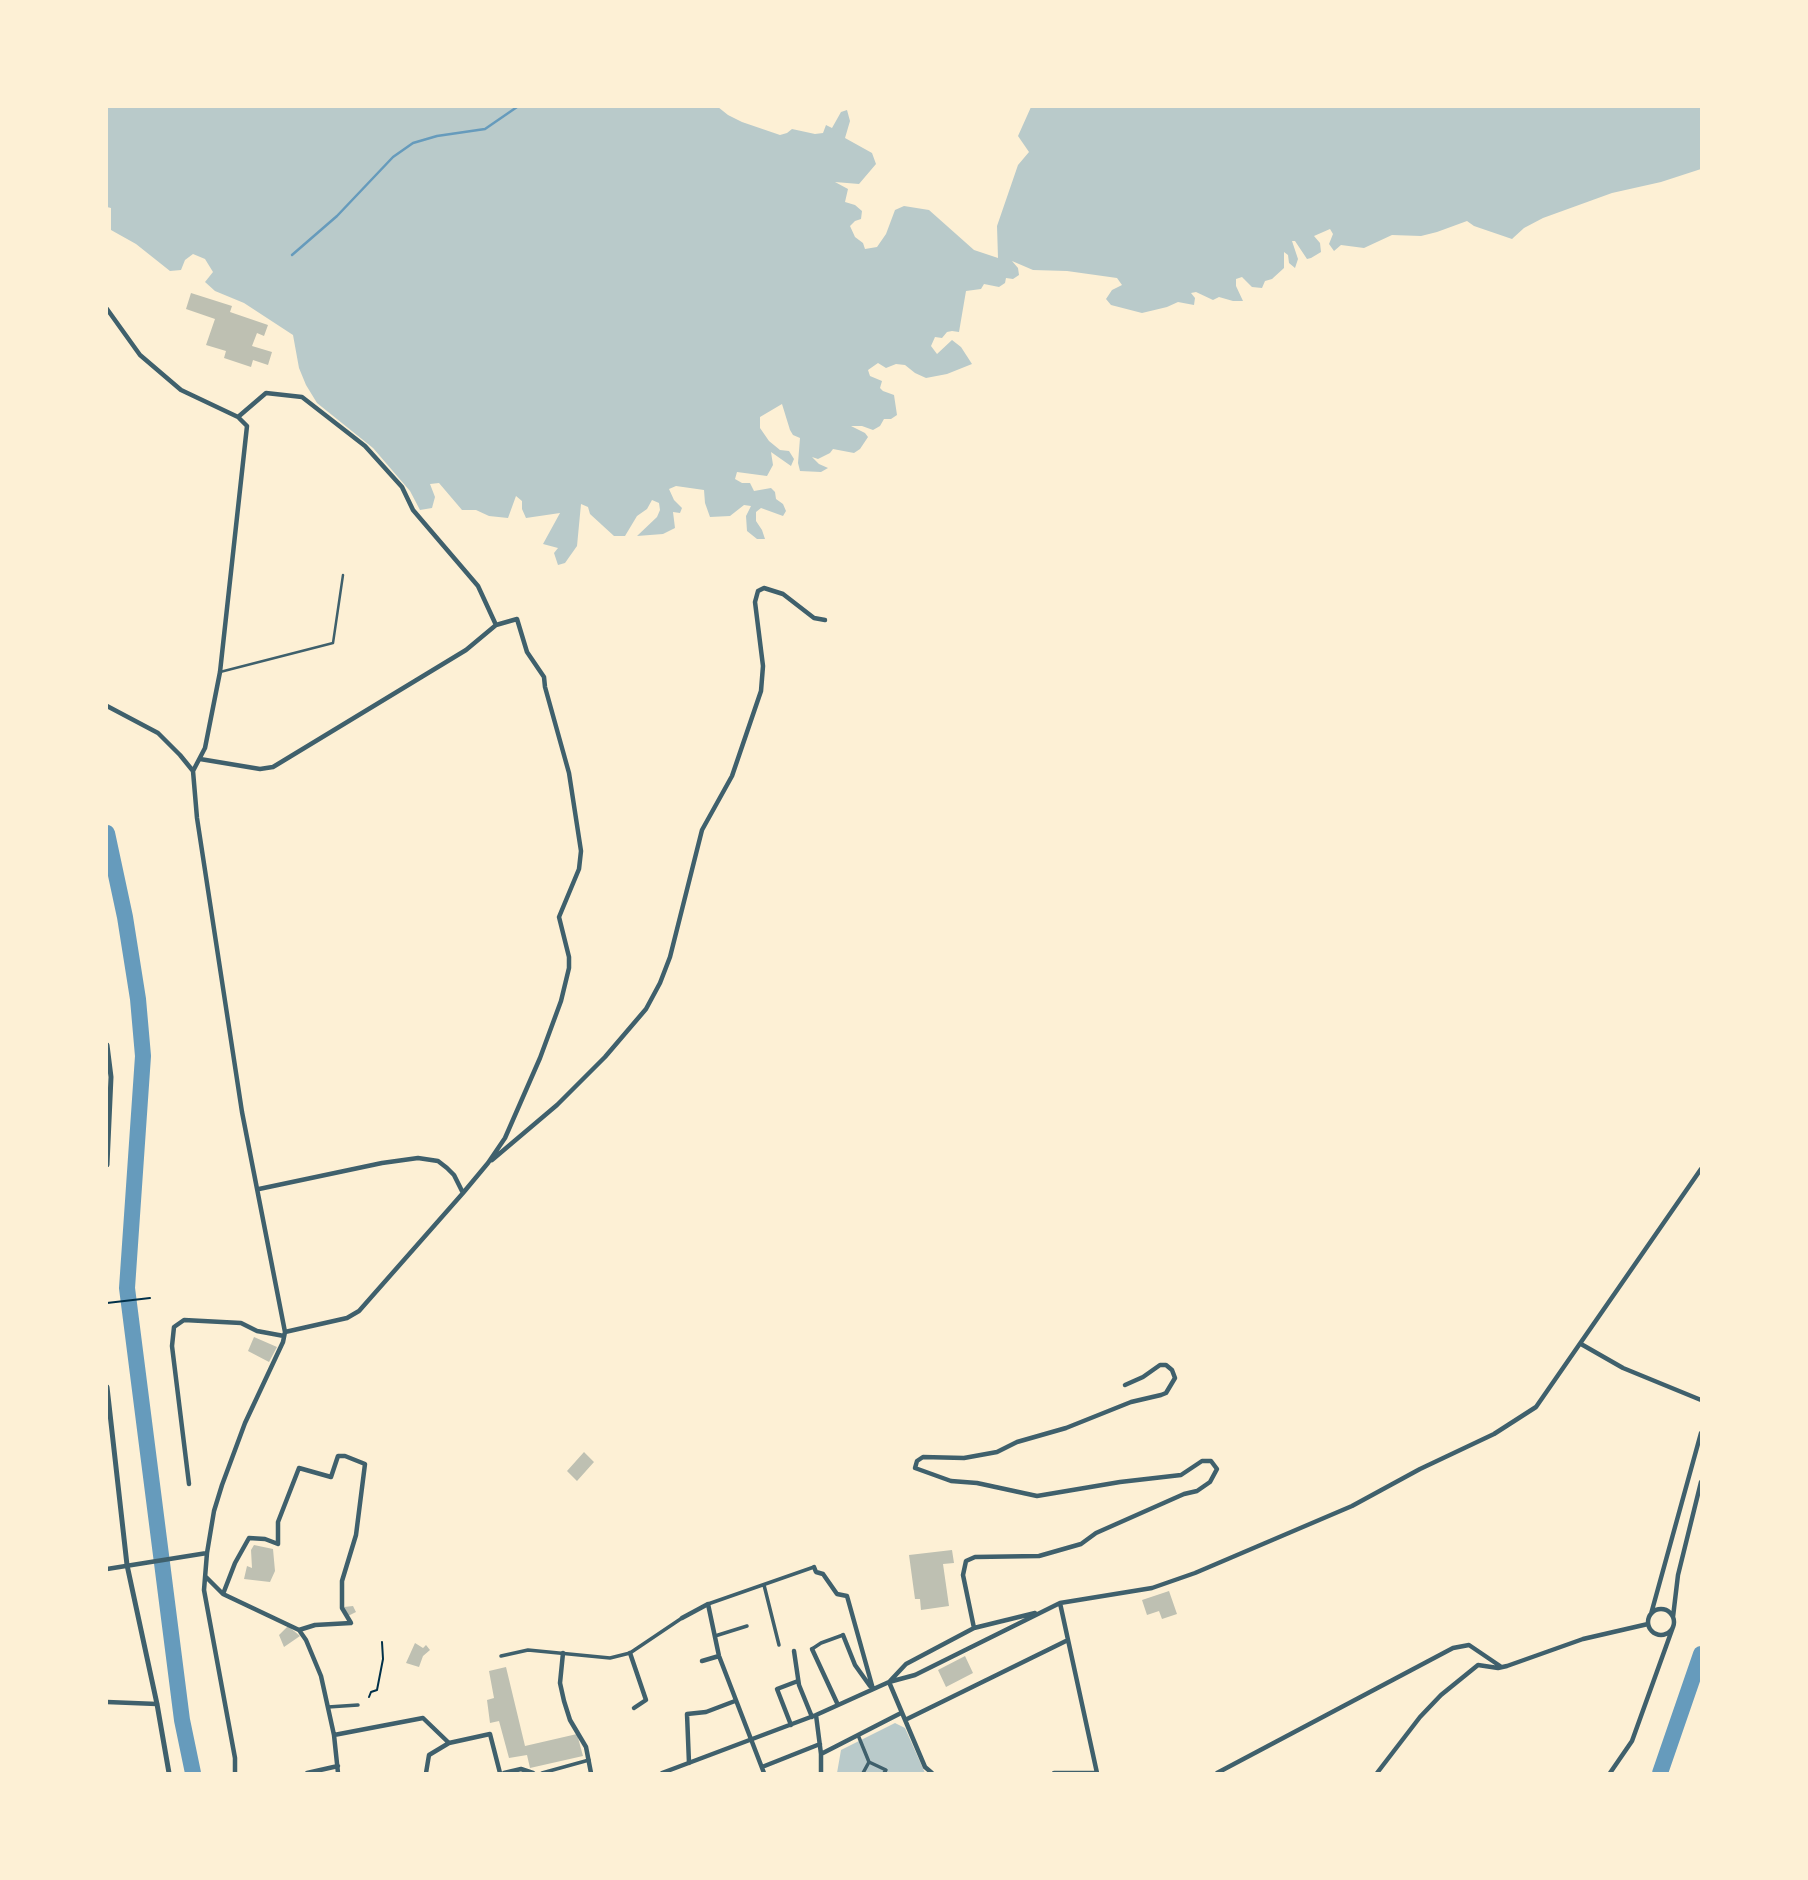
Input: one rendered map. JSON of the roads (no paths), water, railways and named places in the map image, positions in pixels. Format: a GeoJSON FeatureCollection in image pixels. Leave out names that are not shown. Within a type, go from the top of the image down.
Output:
{"type":"FeatureCollection","features":[{"type":"Feature","properties":{"kind":"street"},"geometry":{"type":"LineString","coordinates":[[107,309],[140,355],[181,390],[238,417],[247,426],[220,672],[205,748],[192,771]]}},
{"type":"Feature","properties":{"kind":"street"},"geometry":{"type":"LineString","coordinates":[[238,417],[266,393],[302,397],[365,446],[402,487],[413,510],[478,586],[496,625]]}},
{"type":"Feature","properties":{"kind":"street"},"geometry":{"type":"LineString","coordinates":[[488,1163],[557,1105],[605,1058],[646,1009],[660,984],[670,957],[702,830],[732,776],[761,691],[763,666],[755,602],[758,591],[764,588],[783,594],[814,618],[825,620]]}},
{"type":"Feature","properties":{"kind":"street"},"geometry":{"type":"LineString","coordinates":[[189,1484],[172,1346],[174,1327],[184,1320],[241,1323],[257,1331],[284,1334],[347,1318],[359,1311],[463,1193],[505,1138],[561,1002],[569,957],[559,917],[579,869],[581,851],[569,774],[544,677],[527,652],[517,619],[496,625],[466,650],[273,767],[260,769],[200,759]]}},
{"type":"Feature","properties":{"kind":"street"},"geometry":{"type":"LineString","coordinates":[[107,706],[158,733],[192,771],[243,1112],[284,1334],[232,1459],[214,1511],[207,1553],[204,1590],[235,1758],[235,1773]]}},
{"type":"Feature","properties":{"kind":"street"},"geometry":{"type":"LineString","coordinates":[[107,1045],[111,1077],[107,1165]]}},
{"type":"Feature","properties":{"kind":"street"},"geometry":{"type":"LineString","coordinates":[[259,1189],[418,1158],[438,1161],[447,1168],[454,1175],[463,1193]]}},
{"type":"Feature","properties":{"kind":"street"},"geometry":{"type":"LineString","coordinates":[[662,1773],[814,1716],[889,1682],[915,1675],[1060,1603],[1152,1588],[1195,1573],[1352,1506],[1420,1469],[1494,1434],[1531,1412],[1701,1169]]}},
{"type":"Feature","properties":{"kind":"street"},"geometry":{"type":"LineString","coordinates":[[1581,1344],[1623,1368],[1701,1399]]}},
{"type":"Feature","properties":{"kind":"street"},"geometry":{"type":"LineString","coordinates":[[974,1628],[963,1575],[966,1561],[975,1557],[1039,1556],[1081,1544],[1096,1533],[1184,1494],[1197,1491],[1210,1482],[1217,1469],[1211,1461],[1202,1461],[1181,1475],[1037,1496],[977,1483],[951,1481],[915,1468],[917,1461],[923,1457],[964,1458],[997,1452],[1017,1442],[1066,1428],[1131,1402],[1157,1397],[1166,1393],[1175,1378],[1172,1370],[1166,1365],[1160,1365],[1147,1375],[1125,1385]]}},
{"type":"Feature","properties":{"kind":"street"},"geometry":{"type":"LineString","coordinates":[[107,1387],[127,1565],[169,1773]]}},
{"type":"Feature","properties":{"kind":"street"},"geometry":{"type":"LineString","coordinates":[[1673,1627],[1668,1633],[1660,1635],[1652,1632],[1648,1625],[1701,1433]]}},
{"type":"Feature","properties":{"kind":"street"},"geometry":{"type":"LineString","coordinates":[[223,1594],[235,1563],[249,1538],[265,1539],[278,1544],[278,1522],[299,1468],[331,1478],[338,1456],[366,1464],[356,1535],[342,1581],[342,1608],[351,1623],[315,1625],[299,1630]]}},
{"type":"Feature","properties":{"kind":"street"},"geometry":{"type":"LineString","coordinates":[[1611,1773],[1632,1741],[1673,1627],[1678,1575],[1701,1482]]}},
{"type":"Feature","properties":{"kind":"street"},"geometry":{"type":"LineString","coordinates":[[107,1569],[207,1553]]}},
{"type":"Feature","properties":{"kind":"street"},"geometry":{"type":"LineString","coordinates":[[501,1656],[528,1650],[610,1658],[630,1653],[682,1618],[709,1604],[814,1567],[837,1594],[847,1597],[873,1689]]}},
{"type":"Feature","properties":{"kind":"street"},"geometry":{"type":"LineString","coordinates":[[205,1577],[223,1594],[299,1630],[314,1659],[328,1707],[338,1773]]}},
{"type":"Feature","properties":{"kind":"street"},"geometry":{"type":"LineString","coordinates":[[764,1585],[779,1645]]}},
{"type":"Feature","properties":{"kind":"street"},"geometry":{"type":"LineString","coordinates":[[1054,1773],[1097,1773],[1060,1603]]}},
{"type":"Feature","properties":{"kind":"street"},"geometry":{"type":"LineString","coordinates":[[709,1604],[719,1656],[765,1773]]}},
{"type":"Feature","properties":{"kind":"street"},"geometry":{"type":"LineString","coordinates":[[1651,1614],[1663,1610],[1673,1617]]}},
{"type":"Feature","properties":{"kind":"street"},"geometry":{"type":"LineString","coordinates":[[889,1682],[906,1664],[974,1628],[1043,1611]]}},
{"type":"Feature","properties":{"kind":"street"},"geometry":{"type":"LineString","coordinates":[[1377,1773],[1420,1717],[1478,1665],[1501,1667],[1583,1639],[1648,1625]]}},
{"type":"Feature","properties":{"kind":"street"},"geometry":{"type":"LineString","coordinates":[[715,1636],[747,1626]]}},
{"type":"Feature","properties":{"kind":"street"},"geometry":{"type":"LineString","coordinates":[[838,1705],[812,1649],[821,1643],[844,1635],[855,1665],[873,1689]]}},
{"type":"Feature","properties":{"kind":"street"},"geometry":{"type":"LineString","coordinates":[[905,1720],[1068,1640]]}},
{"type":"Feature","properties":{"kind":"street"},"geometry":{"type":"LineString","coordinates":[[1217,1773],[1453,1648],[1469,1645],[1501,1667]]}},
{"type":"Feature","properties":{"kind":"street"},"geometry":{"type":"LineString","coordinates":[[794,1651],[798,1681],[814,1716],[820,1744],[821,1773]]}},
{"type":"Feature","properties":{"kind":"street"},"geometry":{"type":"LineString","coordinates":[[563,1653],[560,1683],[564,1701],[570,1720],[586,1747],[592,1773]]}},
{"type":"Feature","properties":{"kind":"street"},"geometry":{"type":"LineString","coordinates":[[630,1653],[646,1700],[634,1707]]}},
{"type":"Feature","properties":{"kind":"street"},"geometry":{"type":"LineString","coordinates":[[702,1661],[719,1656]]}},
{"type":"Feature","properties":{"kind":"street"},"geometry":{"type":"LineString","coordinates":[[790,1725],[777,1689],[798,1681]]}},
{"type":"Feature","properties":{"kind":"street"},"geometry":{"type":"LineString","coordinates":[[889,1682],[925,1767],[932,1773]]}},
{"type":"Feature","properties":{"kind":"street"},"geometry":{"type":"LineString","coordinates":[[689,1763],[687,1714],[706,1712],[735,1701]]}},
{"type":"Feature","properties":{"kind":"street"},"geometry":{"type":"LineString","coordinates":[[107,1702],[157,1704]]}},
{"type":"Feature","properties":{"kind":"street"},"geometry":{"type":"LineString","coordinates":[[328,1707],[358,1705]]}},
{"type":"Feature","properties":{"kind":"street"},"geometry":{"type":"LineString","coordinates":[[821,1754],[902,1713]]}},
{"type":"Feature","properties":{"kind":"street"},"geometry":{"type":"LineString","coordinates":[[334,1735],[423,1718],[449,1743]]}},
{"type":"Feature","properties":{"kind":"street"},"geometry":{"type":"LineString","coordinates":[[426,1773],[429,1755],[449,1743],[490,1734],[502,1773],[521,1769],[534,1773]]}},
{"type":"Feature","properties":{"kind":"street"},"geometry":{"type":"LineString","coordinates":[[858,1735],[869,1762],[886,1770],[884,1773]]}},
{"type":"Feature","properties":{"kind":"street"},"geometry":{"type":"LineString","coordinates":[[762,1767],[820,1744]]}},
{"type":"Feature","properties":{"kind":"street"},"geometry":{"type":"LineString","coordinates":[[542,1773],[589,1760]]}},
{"type":"Feature","properties":{"kind":"street"},"geometry":{"type":"LineString","coordinates":[[863,1773],[869,1762]]}},
{"type":"Feature","properties":{"kind":"street"},"geometry":{"type":"LineString","coordinates":[[307,1773],[338,1766]]}},
{"type":"Feature","properties":{"kind":"lane"},"geometry":{"type":"LineString","coordinates":[[220,672],[333,643],[344,575]]}},
{"type":"Feature","properties":{"kind":"waterway"},"geometry":{"type":"LineString","coordinates":[[292,255],[337,216],[393,157],[413,143],[437,136],[485,129],[517,107]]}},
{"type":"Feature","properties":{"kind":"waterway"},"geometry":{"type":"LineString","coordinates":[[107,833],[125,917],[138,999],[143,1056],[127,1288],[182,1720],[193,1773]]}},
{"type":"Feature","properties":{"kind":"waterway"},"geometry":{"type":"LineString","coordinates":[[1660,1773],[1701,1654]]}}]}
